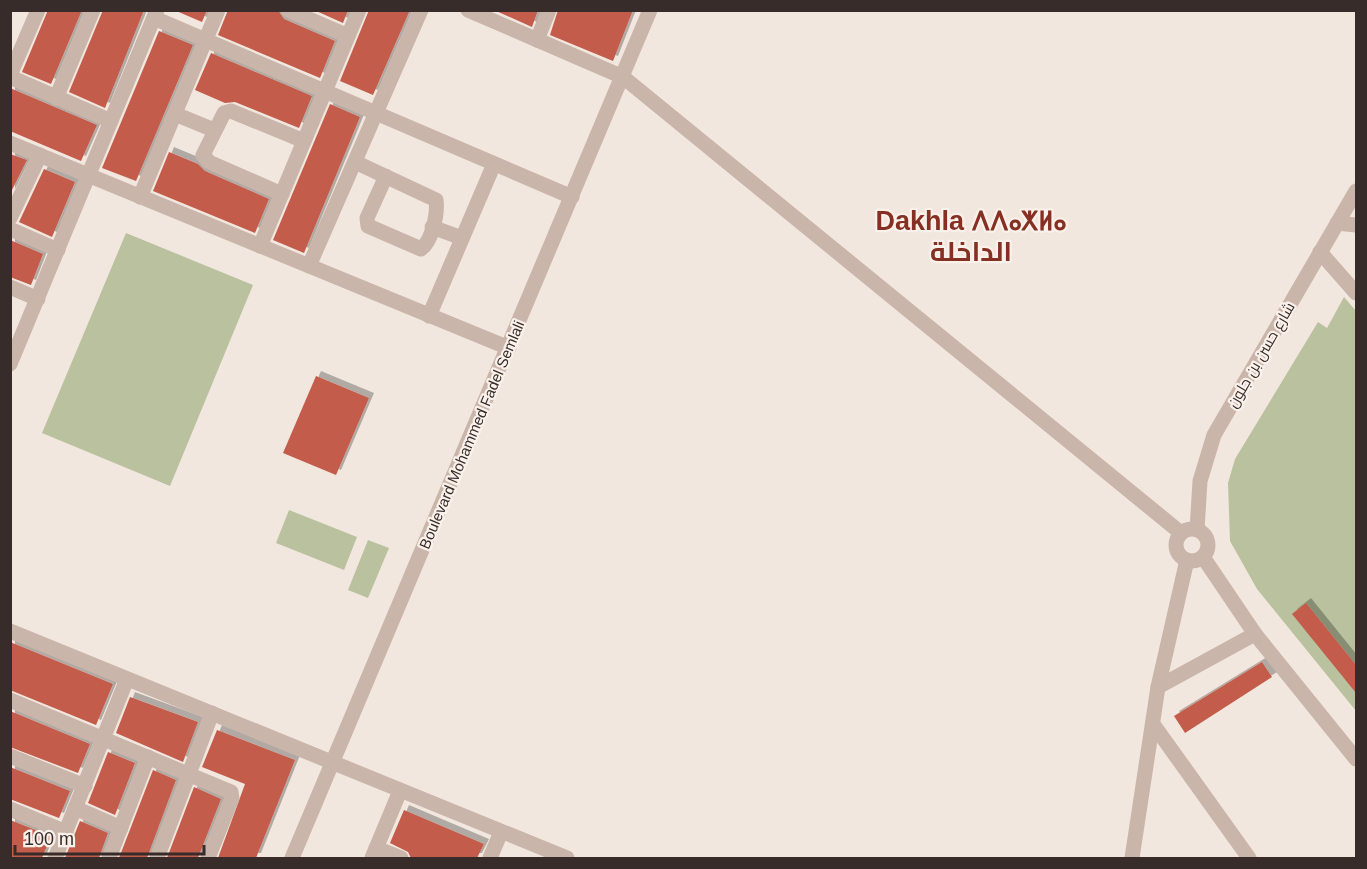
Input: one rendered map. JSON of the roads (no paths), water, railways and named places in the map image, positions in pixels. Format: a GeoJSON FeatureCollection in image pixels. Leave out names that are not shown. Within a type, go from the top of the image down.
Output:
{"type":"FeatureCollection","features":[{"type":"Feature","properties":{"kind":"street"},"geometry":{"type":"LineString","coordinates":[[38,10],[10,76],[111,121]]}},
{"type":"Feature","properties":{"kind":"street"},"geometry":{"type":"LineString","coordinates":[[56,98],[93,10]]}},
{"type":"Feature","properties":{"kind":"street"},"geometry":{"type":"LineString","coordinates":[[140,197],[218,10]]}},
{"type":"Feature","properties":{"kind":"street"},"geometry":{"type":"LineString","coordinates":[[288,10],[348,36]]}},
{"type":"Feature","properties":{"kind":"street"},"geometry":{"type":"LineString","coordinates":[[260,246],[359,10]]}},
{"type":"Feature","properties":{"kind":"street"},"geometry":{"type":"LineString","coordinates":[[309,266],[421,10]]}},
{"type":"Feature","properties":{"kind":"street"},"geometry":{"type":"LineString","coordinates":[[537,40],[549,10]]}},
{"type":"Feature","properties":{"kind":"street","name":"Boulevard Mohammed Fadel Semlali"},"geometry":{"type":"LineString","coordinates":[[292,858],[650,10]]}},
{"type":"Feature","properties":{"kind":"street"},"geometry":{"type":"LineString","coordinates":[[471,11],[623,77],[1181,533],[1197,530],[1208,542],[1203,557]]}},
{"type":"Feature","properties":{"kind":"street"},"geometry":{"type":"LineString","coordinates":[[10,364],[156,14],[205,40],[572,197]]}},
{"type":"Feature","properties":{"kind":"street"},"geometry":{"type":"LineString","coordinates":[[282,194],[205,159],[203,155],[224,113],[231,111],[304,141]]}},
{"type":"Feature","properties":{"kind":"street"},"geometry":{"type":"LineString","coordinates":[[175,114],[214,130]]}},
{"type":"Feature","properties":{"kind":"street"},"geometry":{"type":"LineString","coordinates":[[10,143],[509,348]]}},
{"type":"Feature","properties":{"kind":"street"},"geometry":{"type":"LineString","coordinates":[[10,218],[40,155]]}},
{"type":"Feature","properties":{"kind":"street"},"geometry":{"type":"LineString","coordinates":[[355,162],[386,176],[436,200],[437,208],[427,245],[421,249],[368,226],[367,218],[386,176]]}},
{"type":"Feature","properties":{"kind":"street"},"geometry":{"type":"LineString","coordinates":[[429,316],[494,164]]}},
{"type":"Feature","properties":{"kind":"street","name":"شارع حسن بن جلون"},"geometry":{"type":"LineString","coordinates":[[1197,530],[1200,481],[1214,435],[1356,191]]}},
{"type":"Feature","properties":{"kind":"street"},"geometry":{"type":"LineString","coordinates":[[1337,223],[1356,225]]}},
{"type":"Feature","properties":{"kind":"street"},"geometry":{"type":"LineString","coordinates":[[432,227],[462,238]]}},
{"type":"Feature","properties":{"kind":"street"},"geometry":{"type":"LineString","coordinates":[[10,229],[58,250]]}},
{"type":"Feature","properties":{"kind":"street"},"geometry":{"type":"LineString","coordinates":[[1320,252],[1356,293]]}},
{"type":"Feature","properties":{"kind":"street"},"geometry":{"type":"LineString","coordinates":[[10,287],[38,299]]}},
{"type":"Feature","properties":{"kind":"street"},"geometry":{"type":"LineString","coordinates":[[1181,533],[1176,548],[1187,560]]}},
{"type":"Feature","properties":{"kind":"street"},"geometry":{"type":"LineString","coordinates":[[1187,560],[1203,557]]}},
{"type":"Feature","properties":{"kind":"street"},"geometry":{"type":"LineString","coordinates":[[1203,557],[1255,634],[1356,759]]}},
{"type":"Feature","properties":{"kind":"street"},"geometry":{"type":"LineString","coordinates":[[1132,858],[1158,687],[1187,560]]}},
{"type":"Feature","properties":{"kind":"street"},"geometry":{"type":"LineString","coordinates":[[10,631],[567,858]]}},
{"type":"Feature","properties":{"kind":"street"},"geometry":{"type":"LineString","coordinates":[[1158,687],[1255,634]]}},
{"type":"Feature","properties":{"kind":"street"},"geometry":{"type":"LineString","coordinates":[[55,858],[127,678]]}},
{"type":"Feature","properties":{"kind":"street"},"geometry":{"type":"LineString","coordinates":[[10,700],[233,794],[208,858]]}},
{"type":"Feature","properties":{"kind":"street"},"geometry":{"type":"LineString","coordinates":[[157,858],[212,713]]}},
{"type":"Feature","properties":{"kind":"street"},"geometry":{"type":"LineString","coordinates":[[1153,724],[1249,858]]}},
{"type":"Feature","properties":{"kind":"street"},"geometry":{"type":"LineString","coordinates":[[10,756],[84,786]]}},
{"type":"Feature","properties":{"kind":"street"},"geometry":{"type":"LineString","coordinates":[[109,858],[148,757]]}},
{"type":"Feature","properties":{"kind":"street"},"geometry":{"type":"LineString","coordinates":[[400,790],[374,853],[401,858]]}},
{"type":"Feature","properties":{"kind":"street"},"geometry":{"type":"LineString","coordinates":[[75,808],[121,828]]}},
{"type":"Feature","properties":{"kind":"street"},"geometry":{"type":"LineString","coordinates":[[10,809],[66,832]]}},
{"type":"Feature","properties":{"kind":"street"},"geometry":{"type":"LineString","coordinates":[[490,858],[501,832]]}},
{"type":"Feature","properties":{"kind":"district","name":"Dakhla ⴷⴷⴰⵅⵍⴰ الداخلة"},"geometry":{"type":"Point","coordinates":[971,236]}}]}
